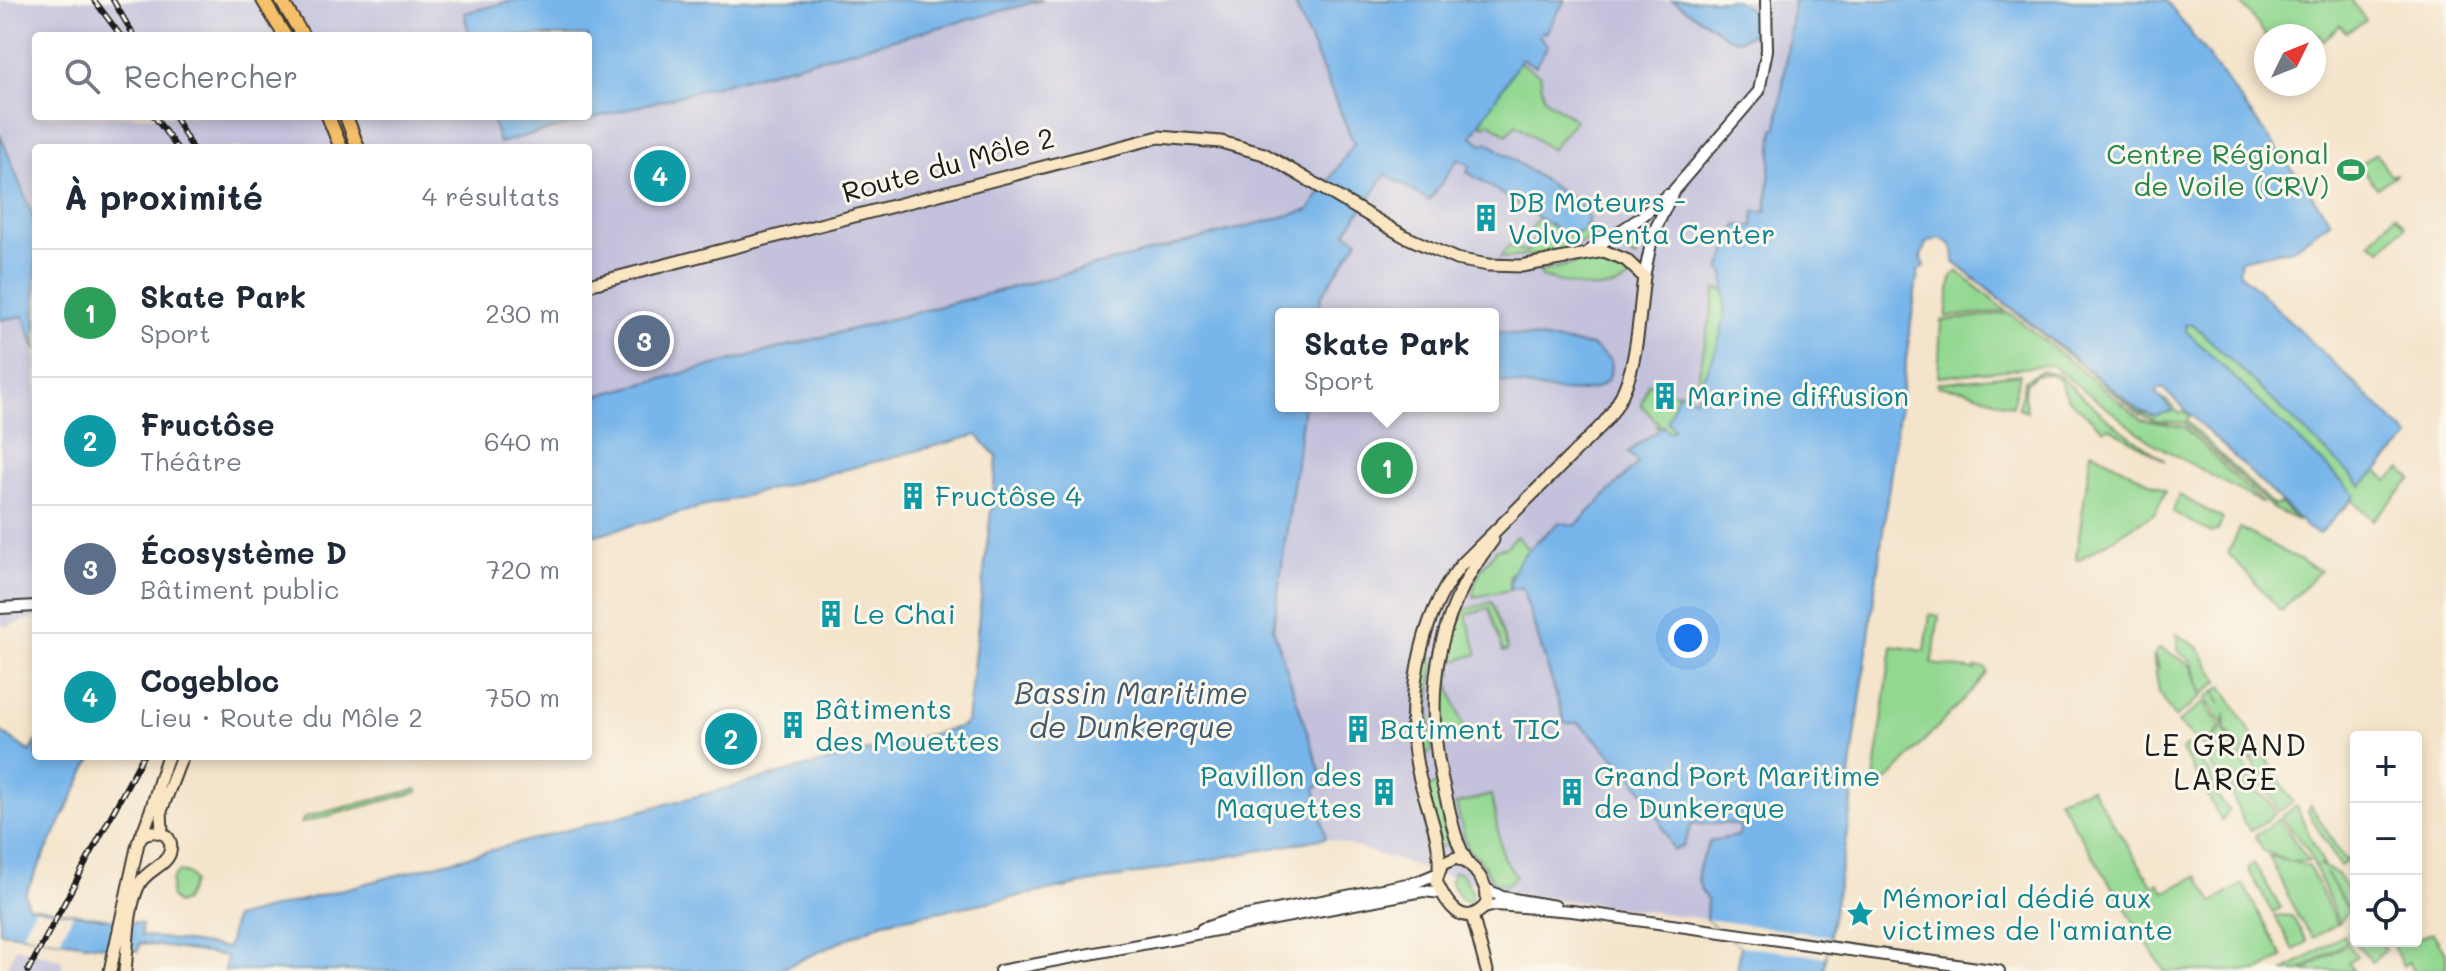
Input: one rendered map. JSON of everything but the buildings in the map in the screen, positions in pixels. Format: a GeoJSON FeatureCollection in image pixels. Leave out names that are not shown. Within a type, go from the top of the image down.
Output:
{"type":"FeatureCollection","features":[{"type":"Feature","properties":{"kind":"main road"},"geometry":{"type":"LineString","coordinates":[[263,0],[283,32]]}},
{"type":"Feature","properties":{"kind":"main road"},"geometry":{"type":"LineString","coordinates":[[281,0],[301,32]]}},
{"type":"Feature","properties":{"kind":"main road"},"geometry":{"type":"LineString","coordinates":[[330,120],[339,144]]}},
{"type":"Feature","properties":{"kind":"main road"},"geometry":{"type":"LineString","coordinates":[[348,120],[356,144]]}},
{"type":"Feature","properties":{"kind":"main road","name":"Route du Môle 2"},"geometry":{"type":"LineString","coordinates":[[592,283],[1153,137],[1204,139],[1236,145],[1271,157],[1438,253],[1476,264],[1540,264],[1588,252]]}},
{"type":"Feature","properties":{"kind":"main road"},"geometry":{"type":"LineString","coordinates":[[1516,512],[1467,579],[1442,641],[1432,700],[1433,742],[1458,844],[1486,889],[1488,898],[1484,908],[1472,915],[1456,913],[1442,893],[1414,742],[1415,694],[1425,644],[1441,596],[1452,576],[1622,400],[1631,373],[1644,277],[1612,253],[1588,252]]}},
{"type":"Feature","properties":{"kind":"main road"},"geometry":{"type":"LineString","coordinates":[[110,971],[120,912],[167,760]]}},
{"type":"Feature","properties":{"kind":"main road"},"geometry":{"type":"LineString","coordinates":[[125,971],[141,880],[160,864],[171,849],[162,833],[161,811],[180,760]]}},
{"type":"Feature","properties":{"kind":"main road"},"geometry":{"type":"LineString","coordinates":[[141,836],[151,831],[162,833]]}},
{"type":"Feature","properties":{"kind":"main road"},"geometry":{"type":"LineString","coordinates":[[137,851],[146,863],[160,864]]}},
{"type":"Feature","properties":{"kind":"main road"},"geometry":{"type":"LineString","coordinates":[[1438,870],[1453,858],[1469,864]]}},
{"type":"Feature","properties":{"kind":"main road"},"geometry":{"type":"LineString","coordinates":[[1472,915],[1487,971]]}},
{"type":"Feature","properties":{"kind":"street"},"geometry":{"type":"LineString","coordinates":[[1588,252],[1646,213],[1679,182],[1759,91],[1767,50],[1766,0]]}},
{"type":"Feature","properties":{"kind":"street"},"geometry":{"type":"LineString","coordinates":[[1644,277],[1653,234],[1679,182]]}},
{"type":"Feature","properties":{"kind":"street"},"geometry":{"type":"LineString","coordinates":[[0,608],[32,606]]}},
{"type":"Feature","properties":{"kind":"street"},"geometry":{"type":"LineString","coordinates":[[1197,932],[1226,920],[1417,882],[1438,870]]}},
{"type":"Feature","properties":{"kind":"street"},"geometry":{"type":"LineString","coordinates":[[1486,889],[1502,897],[1572,911]]}},
{"type":"Feature","properties":{"kind":"street"},"geometry":{"type":"LineString","coordinates":[[1000,971],[1423,891],[1442,893]]}},
{"type":"Feature","properties":{"kind":"street"},"geometry":{"type":"LineString","coordinates":[[1484,908],[1496,905],[1572,911],[1999,971]]}},
{"type":"Feature","properties":{"kind":"shaded area"},"geometry":{"type":"Polygon","coordinates":[[[0,0],[516,0],[464,13],[469,32],[32,32],[32,120],[492,120],[499,143],[1043,0],[1293,0],[1354,144],[1309,210],[592,397],[592,144],[32,144],[32,619],[0,625],[0,0]]]}},
{"type":"Feature","properties":{"kind":"shaded area"},"geometry":{"type":"Polygon","coordinates":[[[1565,0],[1794,0],[1766,212],[1724,272],[1728,312],[1700,391],[1628,452],[1638,463],[1575,527],[1559,523],[1516,564],[1565,723],[1579,722],[1626,769],[1652,803],[1669,845],[1683,846],[1693,823],[1708,826],[1734,823],[1741,827],[1738,836],[1710,841],[1700,858],[1708,899],[1706,919],[1495,891],[1326,838],[1315,787],[1324,784],[1273,628],[1303,412],[1499,412],[1499,308],[1319,308],[1321,296],[1358,241],[1346,232],[1386,174],[1430,201],[1521,59],[1535,66],[1539,36],[1542,30],[1546,32],[1565,0]]]}},
{"type":"Feature","properties":{"kind":"shaded area"},"geometry":{"type":"Polygon","coordinates":[[[16,947],[61,960],[63,971],[5,971],[16,947]]]}},
{"type":"Feature","properties":{"kind":"green space"},"geometry":{"type":"Polygon","coordinates":[[[2239,0],[2351,0],[2366,21],[2346,32],[2340,25],[2326,39],[2326,24],[2257,24],[2239,0]]]}},
{"type":"Feature","properties":{"kind":"green space"},"geometry":{"type":"Polygon","coordinates":[[[1519,62],[1540,75],[1544,98],[1575,120],[1551,150],[1516,124],[1507,135],[1489,122],[1485,126],[1480,123],[1519,62]]]}},
{"type":"Feature","properties":{"kind":"green space"},"geometry":{"type":"Polygon","coordinates":[[[2376,153],[2390,175],[2397,174],[2377,188],[2360,165],[2376,153]]]}},
{"type":"Feature","properties":{"kind":"green space"},"geometry":{"type":"Polygon","coordinates":[[[2395,215],[2405,226],[2381,250],[2370,242],[2395,215]]]}},
{"type":"Feature","properties":{"kind":"green space"},"geometry":{"type":"Polygon","coordinates":[[[1539,218],[1565,234],[1587,225],[1602,234],[1554,254],[1500,258],[1508,246],[1527,252],[1537,235],[1530,230],[1539,218]]]}},
{"type":"Feature","properties":{"kind":"green space"},"geometry":{"type":"Polygon","coordinates":[[[1646,222],[1636,258],[1610,245],[1646,222]]]}},
{"type":"Feature","properties":{"kind":"green space"},"geometry":{"type":"Polygon","coordinates":[[[1602,257],[1626,268],[1631,278],[1610,287],[1588,288],[1542,277],[1539,272],[1602,257]]]}},
{"type":"Feature","properties":{"kind":"green space"},"geometry":{"type":"Polygon","coordinates":[[[1954,262],[2144,414],[2172,411],[2163,401],[2166,400],[2180,414],[2184,411],[2190,416],[2186,421],[2274,506],[2280,504],[2299,521],[2273,509],[2184,423],[2157,421],[2141,415],[1954,262]]]}},
{"type":"Feature","properties":{"kind":"green space"},"geometry":{"type":"Polygon","coordinates":[[[1957,271],[2006,311],[1946,317],[1952,276],[1957,271]]]}},
{"type":"Feature","properties":{"kind":"green space"},"geometry":{"type":"Polygon","coordinates":[[[1716,289],[1726,290],[1723,329],[1715,354],[1696,388],[1716,289]]]}},
{"type":"Feature","properties":{"kind":"green space"},"geometry":{"type":"Polygon","coordinates":[[[2010,313],[2142,420],[2184,427],[2263,504],[2151,442],[2051,365],[1938,377],[1941,321],[2010,313]]]}},
{"type":"Feature","properties":{"kind":"green space"},"geometry":{"type":"Polygon","coordinates":[[[2189,321],[2346,441],[2388,481],[2401,469],[2412,479],[2373,520],[2352,500],[2342,511],[2186,331],[2185,324],[2189,321]]]}},
{"type":"Feature","properties":{"kind":"green space"},"geometry":{"type":"Polygon","coordinates":[[[2041,371],[2058,375],[2114,424],[2165,461],[2108,427],[2104,430],[2068,399],[2059,379],[2048,374],[2035,375],[2026,384],[2024,396],[2027,411],[2018,408],[2025,380],[2041,371]]]}},
{"type":"Feature","properties":{"kind":"green space"},"geometry":{"type":"Polygon","coordinates":[[[2020,374],[2012,406],[1962,389],[1937,386],[1937,383],[2020,374]]]}},
{"type":"Feature","properties":{"kind":"green space"},"geometry":{"type":"Polygon","coordinates":[[[1648,383],[1679,394],[1675,428],[1670,432],[1663,426],[1656,427],[1659,424],[1641,405],[1648,383]]]}},
{"type":"Feature","properties":{"kind":"green space"},"geometry":{"type":"Polygon","coordinates":[[[2091,451],[2166,491],[2155,513],[2078,560],[2076,558],[2091,451]]]}},
{"type":"Feature","properties":{"kind":"green space"},"geometry":{"type":"Polygon","coordinates":[[[2179,495],[2223,519],[2218,530],[2211,533],[2173,512],[2179,495]]]}},
{"type":"Feature","properties":{"kind":"green space"},"geometry":{"type":"Polygon","coordinates":[[[2240,528],[2320,571],[2281,611],[2228,553],[2240,528]]]}},
{"type":"Feature","properties":{"kind":"green space"},"geometry":{"type":"Polygon","coordinates":[[[1516,536],[1530,551],[1509,576],[1510,590],[1474,597],[1477,577],[1484,565],[1497,549],[1506,547],[1516,536]]]}},
{"type":"Feature","properties":{"kind":"green space"},"geometry":{"type":"Polygon","coordinates":[[[1492,602],[1508,650],[1503,652],[1489,608],[1466,615],[1478,654],[1449,663],[1453,674],[1447,677],[1465,733],[1470,732],[1465,742],[1445,744],[1439,716],[1440,697],[1452,638],[1465,610],[1492,602]]]}},
{"type":"Feature","properties":{"kind":"green space"},"geometry":{"type":"Polygon","coordinates":[[[1930,614],[1939,616],[1932,664],[1975,670],[1976,667],[1986,668],[1987,674],[1887,781],[1874,780],[1892,646],[1925,651],[1930,614]]]}},
{"type":"Feature","properties":{"kind":"green space"},"geometry":{"type":"Polygon","coordinates":[[[2176,634],[2198,647],[2219,681],[2203,695],[2192,662],[2179,652],[2176,634]]]}},
{"type":"Feature","properties":{"kind":"green space"},"geometry":{"type":"Polygon","coordinates":[[[2160,648],[2191,665],[2201,697],[2175,718],[2159,692],[2153,655],[2159,669],[2155,653],[2160,648]]]}},
{"type":"Feature","properties":{"kind":"green space"},"geometry":{"type":"Polygon","coordinates":[[[1430,656],[1434,659],[1429,706],[1432,750],[1424,757],[1419,754],[1416,715],[1424,659],[1430,656]]]}},
{"type":"Feature","properties":{"kind":"green space"},"geometry":{"type":"Polygon","coordinates":[[[2222,686],[2293,802],[2278,812],[2274,800],[2262,787],[2249,748],[2253,763],[2226,730],[2225,714],[2224,726],[2206,699],[2214,692],[2221,704],[2215,692],[2222,686]]]}},
{"type":"Feature","properties":{"kind":"green space"},"geometry":{"type":"Polygon","coordinates":[[[2204,702],[2220,726],[2205,749],[2178,723],[2204,702]]]}},
{"type":"Feature","properties":{"kind":"green space"},"geometry":{"type":"Polygon","coordinates":[[[2222,728],[2240,752],[2253,788],[2229,787],[2211,767],[2206,750],[2222,728]]]}},
{"type":"Feature","properties":{"kind":"green space"},"geometry":{"type":"Polygon","coordinates":[[[2187,745],[2210,774],[2217,796],[2229,810],[2222,821],[2182,750],[2187,745]]]}},
{"type":"Feature","properties":{"kind":"green space"},"geometry":{"type":"Polygon","coordinates":[[[1439,784],[1454,843],[1440,847],[1425,788],[1439,784]]]}},
{"type":"Feature","properties":{"kind":"green space"},"geometry":{"type":"Polygon","coordinates":[[[2091,788],[2153,886],[2158,883],[2165,892],[2197,876],[2213,902],[2243,884],[2283,957],[2260,971],[2164,971],[2058,799],[2091,788]]]}},
{"type":"Feature","properties":{"kind":"green space"},"geometry":{"type":"Polygon","coordinates":[[[417,789],[418,792],[301,823],[305,817],[417,789]]]}},
{"type":"Feature","properties":{"kind":"green space"},"geometry":{"type":"Polygon","coordinates":[[[2230,790],[2252,792],[2264,797],[2275,814],[2251,831],[2243,821],[2230,790]]]}},
{"type":"Feature","properties":{"kind":"green space"},"geometry":{"type":"Polygon","coordinates":[[[1491,795],[1503,857],[1516,876],[1506,885],[1494,882],[1478,857],[1468,850],[1456,804],[1491,795]]]}},
{"type":"Feature","properties":{"kind":"green space"},"geometry":{"type":"Polygon","coordinates":[[[2310,804],[2344,859],[2350,859],[2340,866],[2308,812],[2310,804]]]}},
{"type":"Feature","properties":{"kind":"green space"},"geometry":{"type":"Polygon","coordinates":[[[2296,806],[2323,864],[2320,865],[2338,874],[2350,894],[2349,909],[2326,873],[2349,911],[2339,923],[2308,850],[2281,817],[2296,806]]]}},
{"type":"Feature","properties":{"kind":"green space"},"geometry":{"type":"Polygon","coordinates":[[[2279,819],[2309,861],[2289,861],[2263,851],[2255,835],[2279,819]]]}},
{"type":"Feature","properties":{"kind":"green space"},"geometry":{"type":"Polygon","coordinates":[[[2269,856],[2309,866],[2337,924],[2313,938],[2298,917],[2269,856]]]}},
{"type":"Feature","properties":{"kind":"green space"},"geometry":{"type":"Polygon","coordinates":[[[2254,863],[2281,908],[2272,912],[2248,869],[2254,863]]]}},
{"type":"Feature","properties":{"kind":"green space"},"geometry":{"type":"Polygon","coordinates":[[[178,872],[189,874],[193,882],[184,901],[177,904],[170,896],[172,879],[178,872]]]}},
{"type":"Feature","properties":{"kind":"green space"},"geometry":{"type":"Polygon","coordinates":[[[1454,872],[1461,873],[1472,891],[1471,901],[1462,901],[1450,882],[1454,872]]]}},
{"type":"Feature","properties":{"kind":"green space"},"geometry":{"type":"Polygon","coordinates":[[[2274,915],[2292,916],[2307,942],[2294,950],[2274,915]]]}},
{"type":"Feature","properties":{"kind":"green space"},"geometry":{"type":"Polygon","coordinates":[[[2433,933],[2446,954],[2446,971],[2414,971],[2408,962],[2403,966],[2394,947],[2422,947],[2422,937],[2433,933]]]}},
{"type":"Feature","properties":{"kind":"green space"},"geometry":{"type":"Polygon","coordinates":[[[2343,935],[2348,941],[2300,971],[2285,971],[2343,935]]]}},
{"type":"Feature","properties":{"kind":"green space"},"geometry":{"type":"Polygon","coordinates":[[[2348,944],[2357,956],[2348,963],[2354,971],[2303,971],[2348,944]]]}},
{"type":"Feature","properties":{"kind":"green space"},"geometry":{"type":"Polygon","coordinates":[[[2359,947],[2384,947],[2373,963],[2359,947]]]}},
{"type":"Feature","properties":{"kind":"water"},"geometry":{"type":"Polygon","coordinates":[[[516,0],[1043,0],[592,119],[592,32],[469,32],[464,13],[516,0]]]}},
{"type":"Feature","properties":{"kind":"water","name":"Bassin Maritime de Dunkerque"},"geometry":{"type":"Polygon","coordinates":[[[1293,0],[1565,0],[1546,33],[1542,31],[1539,36],[1548,45],[1536,66],[1521,59],[1472,136],[1484,145],[1487,142],[1582,206],[1589,219],[1582,232],[1565,234],[1467,172],[1470,166],[1458,159],[1429,201],[1386,174],[1346,232],[1358,240],[1321,296],[1319,308],[1275,308],[1275,412],[1303,412],[1273,628],[1324,783],[1315,788],[1326,838],[884,922],[777,971],[225,971],[226,956],[140,943],[138,951],[0,932],[0,731],[30,752],[32,749],[32,760],[91,760],[25,894],[28,906],[142,924],[141,935],[228,948],[234,918],[962,726],[967,722],[997,457],[977,435],[592,536],[592,397],[1309,210],[1354,144],[1293,0]]]}},
{"type":"Feature","properties":{"kind":"water"},"geometry":{"type":"Polygon","coordinates":[[[1672,0],[1735,0],[1753,12],[1752,34],[1738,40],[1728,37],[1672,0]]]}},
{"type":"Feature","properties":{"kind":"water"},"geometry":{"type":"Polygon","coordinates":[[[1794,0],[2166,0],[2331,221],[2292,249],[2241,260],[2239,272],[2410,437],[2362,486],[2193,324],[2185,324],[2186,331],[2356,495],[2319,534],[2308,528],[2164,389],[2157,389],[2156,393],[2173,411],[2154,416],[2139,410],[1954,262],[1955,253],[1950,243],[1938,238],[1926,243],[1921,257],[1925,266],[1918,271],[1848,791],[1853,795],[1824,971],[1737,971],[1741,946],[1706,919],[1707,900],[1699,884],[1698,870],[1710,841],[1738,836],[1741,827],[1693,823],[1683,846],[1673,851],[1652,803],[1626,769],[1579,723],[1565,723],[1522,587],[1510,590],[1514,569],[1526,552],[1559,522],[1575,526],[1638,463],[1628,452],[1663,426],[1670,432],[1674,429],[1667,421],[1679,392],[1695,398],[1700,391],[1696,388],[1712,360],[1724,318],[1724,272],[1720,270],[1737,225],[1753,227],[1754,211],[1766,212],[1774,128],[1777,128],[1794,0]]]}},
{"type":"Feature","properties":{"kind":"water"},"geometry":{"type":"Polygon","coordinates":[[[492,120],[586,120],[499,143],[492,120]]]}},
{"type":"Feature","properties":{"kind":"water"},"geometry":{"type":"Polygon","coordinates":[[[0,134],[32,215],[32,340],[23,316],[0,320],[0,134]]]}},
{"type":"Feature","properties":{"kind":"water"},"geometry":{"type":"Polygon","coordinates":[[[1499,332],[1592,346],[1610,360],[1609,376],[1600,386],[1585,391],[1545,389],[1499,381],[1499,332]]]}},
{"type":"Feature","properties":{"kind":"pier"},"geometry":{"type":"Polygon","coordinates":[[[35,909],[73,914],[60,940],[22,933],[35,909]]]}},
{"type":"Feature","properties":{"kind":"pier"},"geometry":{"type":"Polygon","coordinates":[[[1706,919],[1829,936],[1826,957],[1741,946],[1706,919]]]}},
{"type":"Feature","properties":{"kind":"railway"},"geometry":{"type":"LineString","coordinates":[[94,0],[118,32]]}},
{"type":"Feature","properties":{"kind":"railway"},"geometry":{"type":"LineString","coordinates":[[113,0],[132,32]]}},
{"type":"Feature","properties":{"kind":"railway"},"geometry":{"type":"LineString","coordinates":[[157,120],[174,144]]}},
{"type":"Feature","properties":{"kind":"railway"},"geometry":{"type":"LineString","coordinates":[[176,120],[190,144]]}},
{"type":"Feature","properties":{"kind":"railway"},"geometry":{"type":"LineString","coordinates":[[28,971],[141,760]]}},
{"type":"Feature","properties":{"kind":"place","name":"Centre Régional de Voile (CRV)"},"geometry":{"type":"Point","coordinates":[2351,170]}},
{"type":"Feature","properties":{"kind":"place","name":"Cogebloc"},"geometry":{"type":"Point","coordinates":[660,176]}},
{"type":"Feature","properties":{"kind":"place","name":"DB Moteurs - Volvo Penta Center"},"geometry":{"type":"Point","coordinates":[1486,218]}},
{"type":"Feature","properties":{"kind":"place","name":"Écosystème D"},"geometry":{"type":"Point","coordinates":[644,341]}},
{"type":"Feature","properties":{"kind":"place","name":"Marine diffusion"},"geometry":{"type":"Point","coordinates":[1665,396]}},
{"type":"Feature","properties":{"kind":"place","name":"Skate Park"},"geometry":{"type":"Point","coordinates":[1387,468]}},
{"type":"Feature","properties":{"kind":"place","name":"Fructôse 4"},"geometry":{"type":"Point","coordinates":[913,496]}},
{"type":"Feature","properties":{"kind":"place","name":"Le Chai"},"geometry":{"type":"Point","coordinates":[831,614]}},
{"type":"Feature","properties":{"kind":"place","name":"Bâtiments des Mouettes"},"geometry":{"type":"Point","coordinates":[793,725]}},
{"type":"Feature","properties":{"kind":"place","name":"Batiment TIC"},"geometry":{"type":"Point","coordinates":[1358,729]}},
{"type":"Feature","properties":{"kind":"place","name":"Fructôse"},"geometry":{"type":"Point","coordinates":[731,739]}},
{"type":"Feature","properties":{"kind":"place","name":"Pavillon des Maquettes"},"geometry":{"type":"Point","coordinates":[1384,792]}},
{"type":"Feature","properties":{"kind":"place","name":"Grand Port Maritime de Dunkerque"},"geometry":{"type":"Point","coordinates":[1572,792]}},
{"type":"Feature","properties":{"kind":"place","name":"Mémorial dédié aux victimes de l'amiante"},"geometry":{"type":"Point","coordinates":[1860,914]}},
{"type":"Feature","properties":{"kind":"district","name":"LE GRAND LARGE"},"geometry":{"type":"Point","coordinates":[2226,763]}}]}
